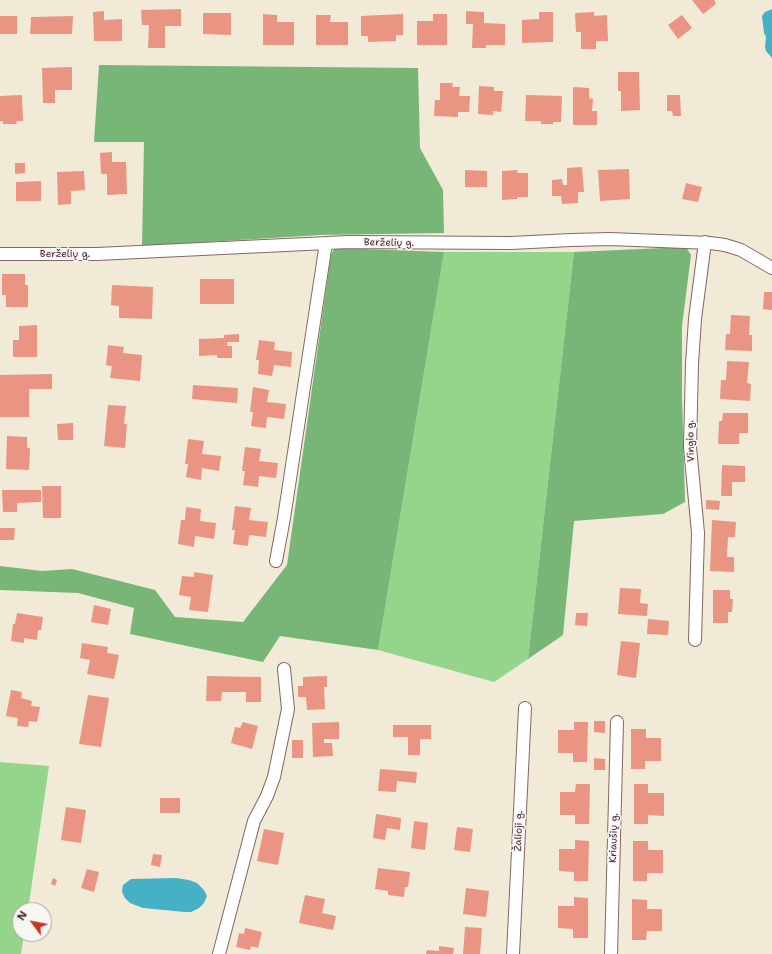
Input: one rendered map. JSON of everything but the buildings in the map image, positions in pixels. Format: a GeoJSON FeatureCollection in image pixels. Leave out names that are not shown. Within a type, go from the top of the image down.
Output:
{"type":"FeatureCollection","features":[{"type":"Feature","properties":{"kind":"street","name":"Berželių g."},"geometry":{"type":"LineString","coordinates":[[0,254],[97,254],[348,242],[511,243],[610,239],[705,242],[725,245],[740,250],[772,268]]}},
{"type":"Feature","properties":{"kind":"street","name":"Vingio g."},"geometry":{"type":"LineString","coordinates":[[695,640],[698,534],[690,447],[695,319],[705,242]]}},
{"type":"Feature","properties":{"kind":"street"},"geometry":{"type":"LineString","coordinates":[[276,561],[286,510],[326,243]]}},
{"type":"Feature","properties":{"kind":"street"},"geometry":{"type":"LineString","coordinates":[[219,954],[254,821],[267,796],[274,777],[288,709],[284,669]]}},
{"type":"Feature","properties":{"kind":"street","name":"Žalioji g."},"geometry":{"type":"LineString","coordinates":[[513,954],[525,708]]}},
{"type":"Feature","properties":{"kind":"street","name":"Kriaušių g."},"geometry":{"type":"LineString","coordinates":[[610,954],[617,722]]}},
{"type":"Feature","properties":{"kind":"green space"},"geometry":{"type":"Polygon","coordinates":[[[99,65],[418,68],[420,148],[443,190],[444,233],[320,235],[142,246],[144,142],[94,142],[99,65]]]}},
{"type":"Feature","properties":{"kind":"green space"},"geometry":{"type":"Polygon","coordinates":[[[686,247],[691,255],[682,326],[685,502],[663,514],[574,521],[563,635],[528,659],[574,252],[686,247]]]}},
{"type":"Feature","properties":{"kind":"green space"},"geometry":{"type":"Polygon","coordinates":[[[335,248],[444,252],[378,650],[280,636],[263,662],[130,634],[134,608],[78,593],[0,590],[0,566],[42,571],[72,569],[155,590],[175,617],[243,622],[287,565],[331,254],[335,248]]]}},
{"type":"Feature","properties":{"kind":"green space"},"geometry":{"type":"Polygon","coordinates":[[[444,252],[574,252],[528,659],[494,682],[378,650],[444,252]]]}},
{"type":"Feature","properties":{"kind":"green space"},"geometry":{"type":"Polygon","coordinates":[[[0,762],[49,766],[29,902],[12,902],[12,942],[23,942],[21,954],[0,954],[0,762]]]}},
{"type":"Feature","properties":{"kind":"water"},"geometry":{"type":"Polygon","coordinates":[[[772,9],[772,58],[766,51],[765,47],[766,37],[764,33],[762,16],[765,12],[772,9]]]}},
{"type":"Feature","properties":{"kind":"water"},"geometry":{"type":"Polygon","coordinates":[[[176,878],[197,883],[204,890],[207,896],[204,903],[199,908],[191,912],[185,912],[143,908],[130,903],[122,892],[123,885],[131,879],[176,878]]]}}]}
